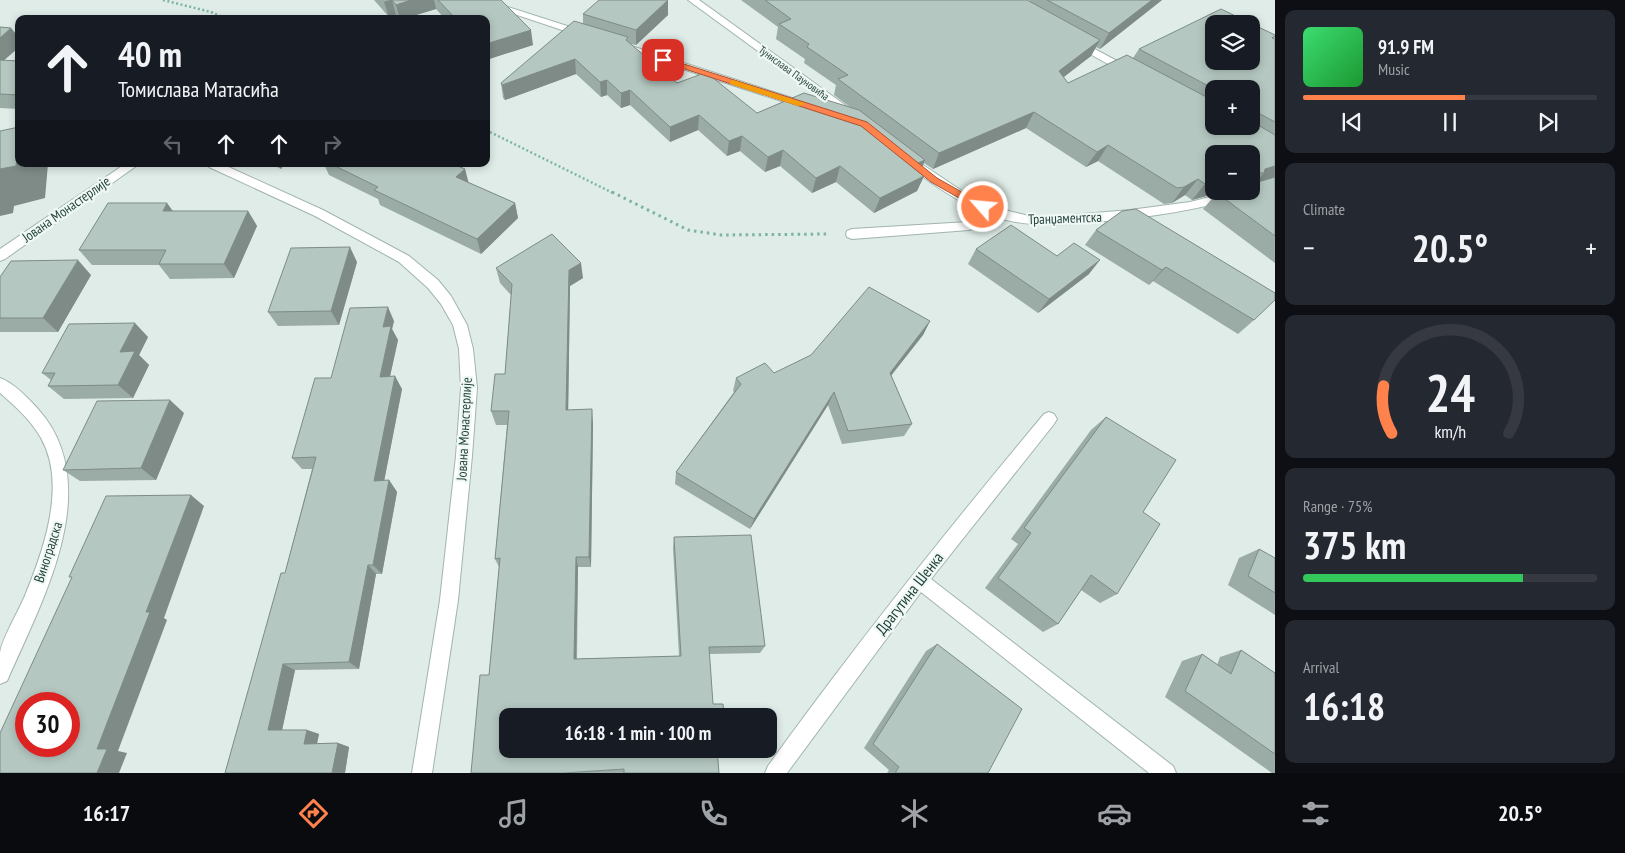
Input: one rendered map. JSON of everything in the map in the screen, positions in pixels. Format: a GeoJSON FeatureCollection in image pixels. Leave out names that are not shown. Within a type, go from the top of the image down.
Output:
{"type":"FeatureCollection","features":[{"type":"Feature","properties":{"kind":"street"},"geometry":{"type":"LineString","coordinates":[[477,0],[597,38]]}},
{"type":"Feature","properties":{"kind":"street","name":"Тунислава Пауновића"},"geometry":{"type":"LineString","coordinates":[[693,0],[860,123],[832,114]]}},
{"type":"Feature","properties":{"kind":"street"},"geometry":{"type":"LineString","coordinates":[[1067,37],[1136,76]]}},
{"type":"Feature","properties":{"kind":"street"},"geometry":{"type":"LineString","coordinates":[[616,44],[813,108]]}},
{"type":"Feature","properties":{"kind":"street"},"geometry":{"type":"LineString","coordinates":[[852,234],[969,226],[985,220],[995,212],[945,187],[893,148]]}},
{"type":"Feature","properties":{"kind":"street","name":"Јована Монастерлије"},"geometry":{"type":"LineString","coordinates":[[0,256],[129,167]]}},
{"type":"Feature","properties":{"kind":"street","name":"Јована Монастерлије"},"geometry":{"type":"LineString","coordinates":[[219,167],[319,213],[404,259],[433,284],[446,300],[460,325],[466,349],[469,388],[464,456],[449,600],[422,773]]}},
{"type":"Feature","properties":{"kind":"street","name":"Транџаментска"},"geometry":{"type":"LineString","coordinates":[[995,212],[1020,220],[1042,220],[1144,214],[1203,205],[1220,200]]}},
{"type":"Feature","properties":{"kind":"street","name":"Виноградска"},"geometry":{"type":"LineString","coordinates":[[0,384],[33,414],[52,443],[61,482],[60,518],[48,562],[0,674]]}},
{"type":"Feature","properties":{"kind":"street","name":"Драгутина Шенка"},"geometry":{"type":"LineString","coordinates":[[775,773],[919,580],[1049,419]]}},
{"type":"Feature","properties":{"kind":"street"},"geometry":{"type":"LineString","coordinates":[[919,580],[1166,773]]}},
{"type":"Feature","properties":{"kind":"path"},"geometry":{"type":"LineString","coordinates":[[163,0],[218,15]]}},
{"type":"Feature","properties":{"kind":"path"},"geometry":{"type":"LineString","coordinates":[[490,132],[688,230],[721,235],[852,234]]}},
{"type":"Feature","properties":{"kind":"building"},"geometry":{"type":"Polygon","coordinates":[[[392,0],[411,0],[396,5],[392,0]]]}},
{"type":"Feature","properties":{"kind":"building"},"geometry":{"type":"Polygon","coordinates":[[[438,0],[501,0],[531,30],[490,43],[490,15],[452,15],[438,0]]]}},
{"type":"Feature","properties":{"kind":"building"},"geometry":{"type":"Polygon","coordinates":[[[599,0],[668,0],[636,30],[583,14],[599,0]]]}},
{"type":"Feature","properties":{"kind":"building"},"geometry":{"type":"Polygon","coordinates":[[[765,0],[1027,0],[1100,40],[1059,71],[1068,83],[1127,55],[1205,96],[1205,135],[1260,135],[1260,126],[1275,135],[1275,166],[1265,169],[1264,173],[1260,173],[1260,145],[1205,145],[1205,184],[1198,179],[1184,187],[1177,188],[1108,145],[1097,152],[1034,112],[939,153],[838,79],[848,75],[807,47],[809,44],[779,24],[791,19],[765,0]]]}},
{"type":"Feature","properties":{"kind":"building"},"geometry":{"type":"Polygon","coordinates":[[[1047,0],[1152,0],[1109,33],[1047,0]]]}},
{"type":"Feature","properties":{"kind":"building"},"geometry":{"type":"Polygon","coordinates":[[[1221,9],[1233,15],[1209,15],[1221,9]]]}},
{"type":"Feature","properties":{"kind":"building"},"geometry":{"type":"Polygon","coordinates":[[[1205,17],[1205,70],[1260,70],[1260,28],[1275,35],[1272,38],[1275,39],[1275,122],[1260,114],[1260,80],[1205,80],[1205,84],[1139,49],[1205,17]]]}},
{"type":"Feature","properties":{"kind":"building"},"geometry":{"type":"Polygon","coordinates":[[[574,21],[628,37],[626,40],[677,83],[699,75],[703,70],[757,113],[804,93],[859,110],[925,160],[911,166],[924,176],[880,198],[840,166],[816,178],[783,150],[768,157],[742,136],[729,141],[699,115],[670,127],[630,90],[621,93],[607,80],[600,82],[575,59],[502,85],[501,83],[574,21]]]}},
{"type":"Feature","properties":{"kind":"building"},"geometry":{"type":"Polygon","coordinates":[[[0,27],[11,28],[0,38],[0,27]]]}},
{"type":"Feature","properties":{"kind":"building"},"geometry":{"type":"Polygon","coordinates":[[[0,60],[15,61],[15,95],[0,94],[0,60]]]}},
{"type":"Feature","properties":{"kind":"building"},"geometry":{"type":"Polygon","coordinates":[[[15,128],[15,166],[0,169],[0,131],[15,128]]]}},
{"type":"Feature","properties":{"kind":"building"},"geometry":{"type":"Polygon","coordinates":[[[337,167],[460,167],[465,169],[456,177],[515,203],[477,239],[374,190],[378,187],[337,167]]]}},
{"type":"Feature","properties":{"kind":"building"},"geometry":{"type":"Polygon","coordinates":[[[1275,177],[1275,236],[1226,200],[1260,200],[1260,181],[1275,177]]]}},
{"type":"Feature","properties":{"kind":"building"},"geometry":{"type":"Polygon","coordinates":[[[108,203],[167,203],[163,211],[248,211],[224,264],[159,264],[166,250],[79,250],[108,203]]]}},
{"type":"Feature","properties":{"kind":"building"},"geometry":{"type":"Polygon","coordinates":[[[1136,209],[1275,293],[1275,300],[1254,320],[1166,267],[1162,270],[1096,230],[1122,211],[1136,209]]]}},
{"type":"Feature","properties":{"kind":"building"},"geometry":{"type":"Polygon","coordinates":[[[1011,225],[1057,256],[1074,243],[1100,260],[1049,299],[976,249],[1011,225]]]}},
{"type":"Feature","properties":{"kind":"building"},"geometry":{"type":"Polygon","coordinates":[[[552,234],[581,263],[569,270],[566,410],[592,409],[589,557],[576,557],[574,659],[681,656],[674,537],[751,535],[765,646],[709,647],[713,704],[723,704],[723,708],[499,708],[499,758],[718,758],[719,773],[624,773],[624,769],[564,773],[471,773],[480,675],[489,675],[500,558],[495,559],[509,411],[491,411],[495,374],[505,374],[512,284],[496,268],[552,234]]]}},
{"type":"Feature","properties":{"kind":"building"},"geometry":{"type":"Polygon","coordinates":[[[350,247],[331,311],[268,312],[291,248],[350,247]]]}},
{"type":"Feature","properties":{"kind":"building"},"geometry":{"type":"Polygon","coordinates":[[[78,260],[43,318],[0,318],[0,277],[11,261],[78,260]]]}},
{"type":"Feature","properties":{"kind":"building"},"geometry":{"type":"Polygon","coordinates":[[[869,287],[930,321],[890,373],[912,424],[848,431],[834,392],[754,519],[676,472],[741,384],[736,378],[765,363],[774,373],[811,355],[869,287]]]}},
{"type":"Feature","properties":{"kind":"building"},"geometry":{"type":"Polygon","coordinates":[[[388,307],[383,327],[391,326],[380,377],[395,376],[374,481],[389,480],[373,565],[368,565],[349,662],[283,664],[268,730],[307,730],[304,744],[338,743],[332,773],[225,773],[281,573],[285,573],[316,457],[292,458],[315,378],[331,378],[350,308],[388,307]]]}},
{"type":"Feature","properties":{"kind":"building"},"geometry":{"type":"Polygon","coordinates":[[[135,323],[120,352],[135,351],[118,385],[48,386],[55,373],[42,373],[69,324],[135,323]]]}},
{"type":"Feature","properties":{"kind":"building"},"geometry":{"type":"Polygon","coordinates":[[[170,400],[141,468],[63,470],[97,401],[170,400]]]}},
{"type":"Feature","properties":{"kind":"building"},"geometry":{"type":"Polygon","coordinates":[[[1106,417],[1176,460],[1143,512],[1160,524],[1117,594],[1091,575],[1058,624],[998,578],[1031,533],[1024,528],[1106,417]]]}},
{"type":"Feature","properties":{"kind":"building"},"geometry":{"type":"Polygon","coordinates":[[[191,495],[146,612],[150,612],[97,749],[107,749],[97,773],[0,773],[0,733],[15,700],[15,757],[80,757],[80,692],[19,692],[72,577],[69,577],[106,496],[191,495]]]}},
{"type":"Feature","properties":{"kind":"building"},"geometry":{"type":"Polygon","coordinates":[[[1259,549],[1275,558],[1275,593],[1248,576],[1259,549]]]}},
{"type":"Feature","properties":{"kind":"building"},"geometry":{"type":"Polygon","coordinates":[[[937,644],[1022,709],[988,773],[895,773],[899,767],[873,744],[937,644]]]}},
{"type":"Feature","properties":{"kind":"building"},"geometry":{"type":"Polygon","coordinates":[[[1241,650],[1275,673],[1275,754],[1185,691],[1202,654],[1231,674],[1241,650]]]}},
{"type":"Feature","properties":{"kind":"slow traffic"},"geometry":{"type":"LineString","coordinates":[[733,82],[801,104]]}},
{"type":"Feature","properties":{"kind":"route"},"geometry":{"type":"LineString","coordinates":[[663,60],[864,124],[934,180],[958,195],[983,207]]}}]}
